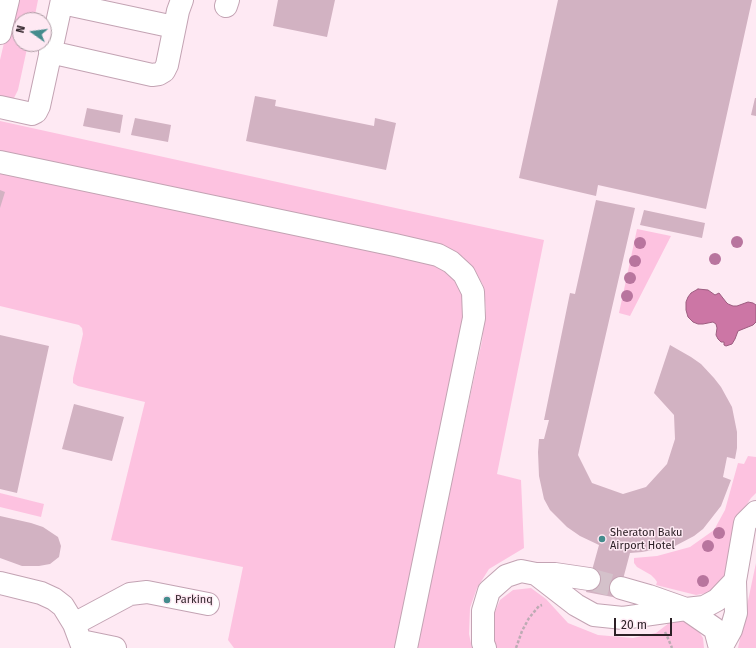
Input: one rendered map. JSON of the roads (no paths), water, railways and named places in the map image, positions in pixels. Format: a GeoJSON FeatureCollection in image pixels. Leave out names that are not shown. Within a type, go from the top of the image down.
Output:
{"type":"FeatureCollection","features":[{"type":"Feature","properties":{"kind":"lane"},"geometry":{"type":"LineString","coordinates":[[0,33],[8,0]]}},
{"type":"Feature","properties":{"kind":"lane"},"geometry":{"type":"LineString","coordinates":[[0,107],[32,114],[36,112],[39,106],[50,52],[152,75],[159,74],[164,71],[167,65],[174,27],[182,0]]}},
{"type":"Feature","properties":{"kind":"lane"},"geometry":{"type":"LineString","coordinates":[[52,44],[62,1],[174,27]]}},
{"type":"Feature","properties":{"kind":"lane"},"geometry":{"type":"LineString","coordinates":[[0,162],[438,255],[451,262],[464,274],[473,292],[474,318],[406,648]]}},
{"type":"Feature","properties":{"kind":"lane"},"geometry":{"type":"LineString","coordinates":[[721,648],[731,630],[736,613],[735,581],[745,523],[756,512]]}},
{"type":"Feature","properties":{"kind":"lane"},"geometry":{"type":"LineString","coordinates":[[485,648],[483,643],[483,611],[489,591],[506,576],[521,571],[536,574],[555,574],[590,579]]}},
{"type":"Feature","properties":{"kind":"lane"},"geometry":{"type":"LineString","coordinates":[[536,574],[576,605],[594,615],[623,618],[704,607],[717,600],[735,581]]}},
{"type":"Feature","properties":{"kind":"lane"},"geometry":{"type":"LineString","coordinates":[[0,583],[41,593],[54,599],[63,606],[79,638],[115,648]]}},
{"type":"Feature","properties":{"kind":"lane"},"geometry":{"type":"LineString","coordinates":[[621,588],[686,609],[715,630],[721,648]]}},
{"type":"Feature","properties":{"kind":"lane"},"geometry":{"type":"LineString","coordinates":[[79,638],[130,594],[147,592],[208,604]]}},
{"type":"Feature","properties":{"kind":"tunnel"},"geometry":{"type":"LineString","coordinates":[[589,579],[621,588]]}},
{"type":"Feature","properties":{"kind":"place","name":"Sheraton Baku Airport Hotel"},"geometry":{"type":"Point","coordinates":[602,539]}},
{"type":"Feature","properties":{"kind":"place","name":"Parkinq"},"geometry":{"type":"Point","coordinates":[167,600]}}]}
